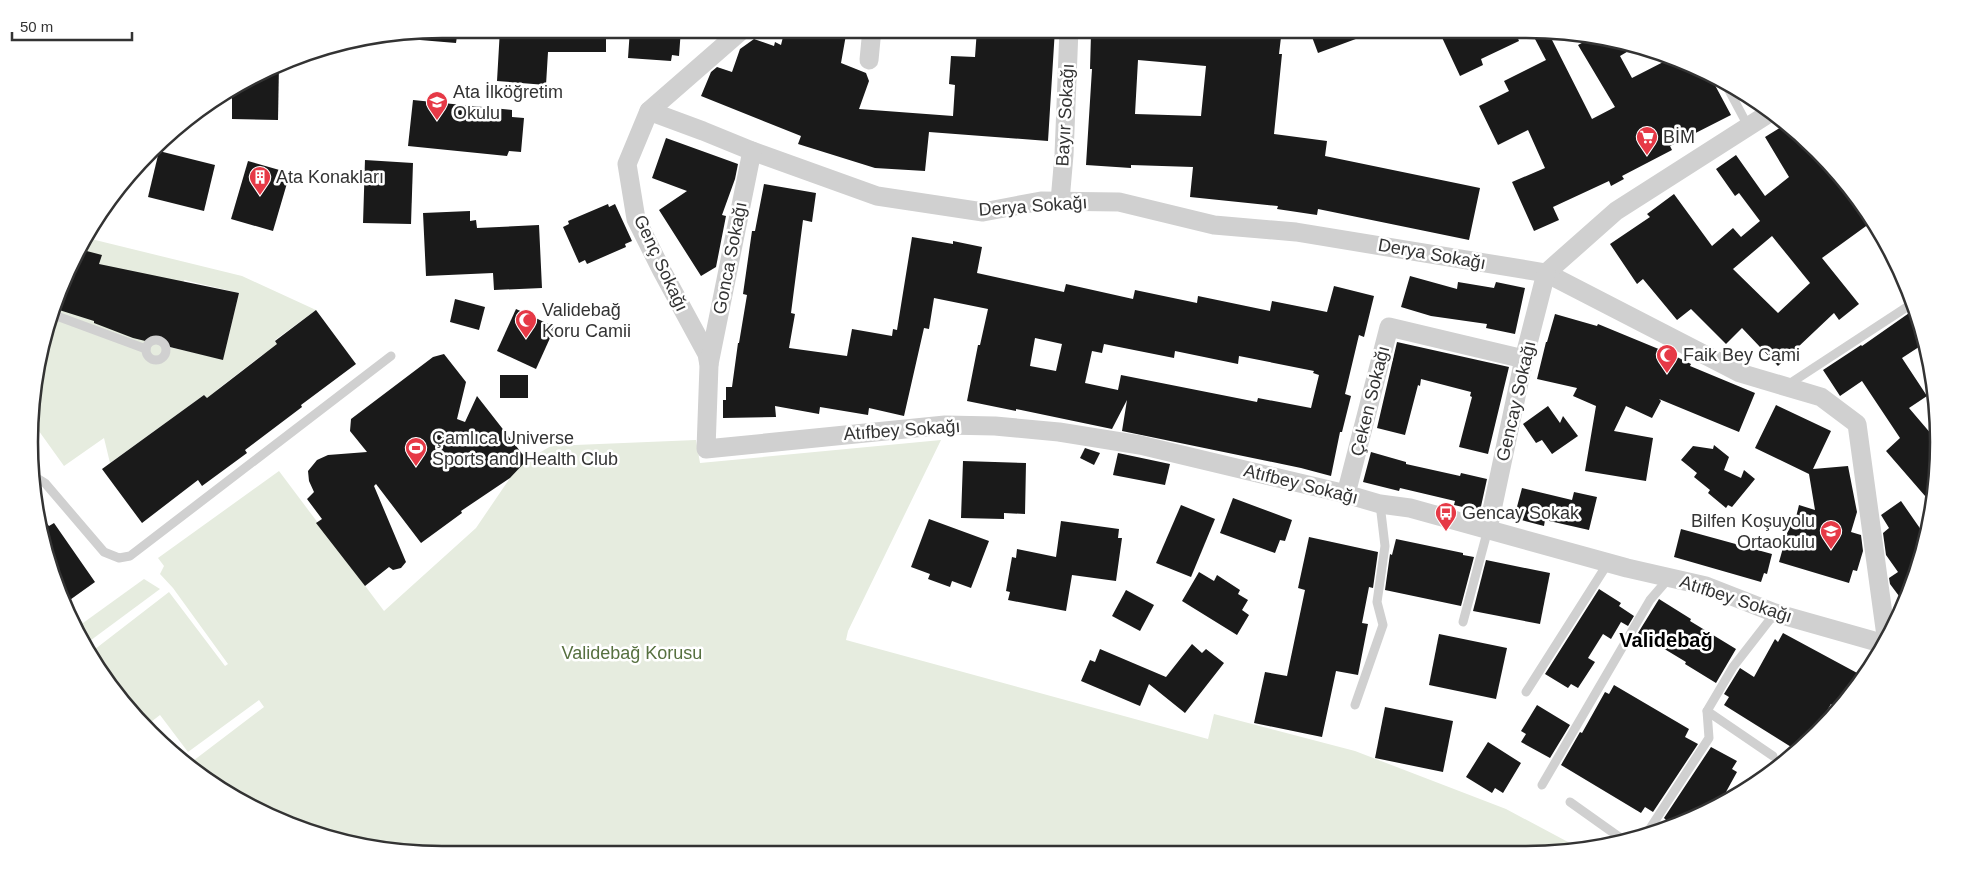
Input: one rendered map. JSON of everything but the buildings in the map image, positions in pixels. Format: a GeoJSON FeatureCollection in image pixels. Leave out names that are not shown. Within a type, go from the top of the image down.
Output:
{"type":"FeatureCollection","features":[{"type":"Feature","properties":{"kind":"street","name":"Genç Sokağı"},"geometry":{"type":"LineString","coordinates":[[706,449],[709,365],[707,354],[636,219],[628,164],[649,112],[733,38]]}},
{"type":"Feature","properties":{"kind":"street"},"geometry":{"type":"LineString","coordinates":[[869,60],[871,38]]}},
{"type":"Feature","properties":{"kind":"street","name":"Bayır Sokağı"},"geometry":{"type":"LineString","coordinates":[[1060,201],[1069,38]]}},
{"type":"Feature","properties":{"kind":"street","name":"Derya Sokağı"},"geometry":{"type":"LineString","coordinates":[[649,112],[877,196],[983,212],[1041,201],[1119,202],[1214,225],[1296,232],[1546,273],[1740,373],[1820,396],[1857,424],[1885,626]]}},
{"type":"Feature","properties":{"kind":"street"},"geometry":{"type":"LineString","coordinates":[[1546,273],[1616,211],[1764,116]]}},
{"type":"Feature","properties":{"kind":"street","name":"Gonca Sokağı"},"geometry":{"type":"LineString","coordinates":[[709,365],[752,151]]}},
{"type":"Feature","properties":{"kind":"street","name":"Gencay Sokağı"},"geometry":{"type":"LineString","coordinates":[[1488,529],[1524,359],[1546,273]]}},
{"type":"Feature","properties":{"kind":"street","name":"Çeken Sokağı"},"geometry":{"type":"LineString","coordinates":[[1346,494],[1389,327],[1524,359]]}},
{"type":"Feature","properties":{"kind":"street","name":"Atıfbey Sokağı"},"geometry":{"type":"LineString","coordinates":[[706,449],[945,424],[995,426],[1059,432],[1140,445],[1346,494],[1380,504],[1410,508],[1608,562],[1706,586],[1775,614],[1876,641]]}},
{"type":"Feature","properties":{"kind":"lane"},"geometry":{"type":"LineString","coordinates":[[1731,94],[1748,126]]}},
{"type":"Feature","properties":{"kind":"lane"},"geometry":{"type":"LineString","coordinates":[[1786,386],[1906,307]]}},
{"type":"Feature","properties":{"kind":"lane"},"geometry":{"type":"LineString","coordinates":[[58,316],[146,349]]}},
{"type":"Feature","properties":{"kind":"lane"},"geometry":{"type":"LineString","coordinates":[[39,480],[45,483],[104,552],[119,558],[130,556],[391,356]]}},
{"type":"Feature","properties":{"kind":"lane"},"geometry":{"type":"LineString","coordinates":[[1355,705],[1383,625],[1377,602],[1385,546],[1380,504]]}},
{"type":"Feature","properties":{"kind":"lane"},"geometry":{"type":"LineString","coordinates":[[1463,622],[1488,529]]}},
{"type":"Feature","properties":{"kind":"lane"},"geometry":{"type":"LineString","coordinates":[[1526,692],[1608,562]]}},
{"type":"Feature","properties":{"kind":"lane"},"geometry":{"type":"LineString","coordinates":[[1542,785],[1650,600],[1669,578]]}},
{"type":"Feature","properties":{"kind":"lane"},"geometry":{"type":"LineString","coordinates":[[1652,825],[1709,738],[1708,711],[1733,667],[1775,614]]}},
{"type":"Feature","properties":{"kind":"lane"},"geometry":{"type":"LineString","coordinates":[[1708,711],[1773,756]]}},
{"type":"Feature","properties":{"kind":"lane"},"geometry":{"type":"LineString","coordinates":[[1570,802],[1617,835]]}},
{"type":"Feature","properties":{"kind":"green space"},"geometry":{"type":"Polygon","coordinates":[[[92,239],[242,276],[316,310],[275,340],[280,348],[262,355],[218,389],[210,403],[204,395],[110,463],[104,438],[64,466],[38,430],[41,389],[51,337],[59,312],[68,287],[92,239]],[[184,280],[169,347],[223,359],[239,293],[184,280]]]}},
{"type":"Feature","properties":{"kind":"green space","name":"Validebağ Korusu"},"geometry":{"type":"Polygon","coordinates":[[[696,440],[700,463],[941,440],[848,631],[846,640],[1208,739],[1214,714],[1355,751],[1506,809],[1570,843],[1525,846],[442,846],[389,842],[337,832],[287,815],[239,791],[194,760],[264,707],[259,700],[188,752],[160,715],[151,722],[138,708],[95,649],[169,592],[225,666],[228,664],[173,588],[160,574],[164,566],[158,558],[279,471],[384,611],[476,528],[510,478],[527,460],[551,446],[696,440]]]}},
{"type":"Feature","properties":{"kind":"green space"},"geometry":{"type":"Polygon","coordinates":[[[144,579],[160,589],[90,641],[77,617],[83,623],[144,579]]]}},
{"type":"Feature","properties":{"kind":"place","name":"Ata İlköğretim Okulu"},"geometry":{"type":"Point","coordinates":[437,121]}},
{"type":"Feature","properties":{"kind":"place","name":"BİM"},"geometry":{"type":"Point","coordinates":[1647,156]}},
{"type":"Feature","properties":{"kind":"place","name":"Ata Konakları"},"geometry":{"type":"Point","coordinates":[260,196]}},
{"type":"Feature","properties":{"kind":"place","name":"Validebağ Koru Camii"},"geometry":{"type":"Point","coordinates":[526,339]}},
{"type":"Feature","properties":{"kind":"place","name":"Faik Bey Cami"},"geometry":{"type":"Point","coordinates":[1667,374]}},
{"type":"Feature","properties":{"kind":"place","name":"Çamlıca Universe Sports and Health Club"},"geometry":{"type":"Point","coordinates":[416,467]}},
{"type":"Feature","properties":{"kind":"place","name":"Gencay Sokak"},"geometry":{"type":"Point","coordinates":[1446,532]}},
{"type":"Feature","properties":{"kind":"place","name":"Bilfen Koşuyolu Ortaokulu"},"geometry":{"type":"Point","coordinates":[1831,550]}},
{"type":"Feature","properties":{"kind":"district","name":"Validebağ"},"geometry":{"type":"Point","coordinates":[1666,640]}}]}
